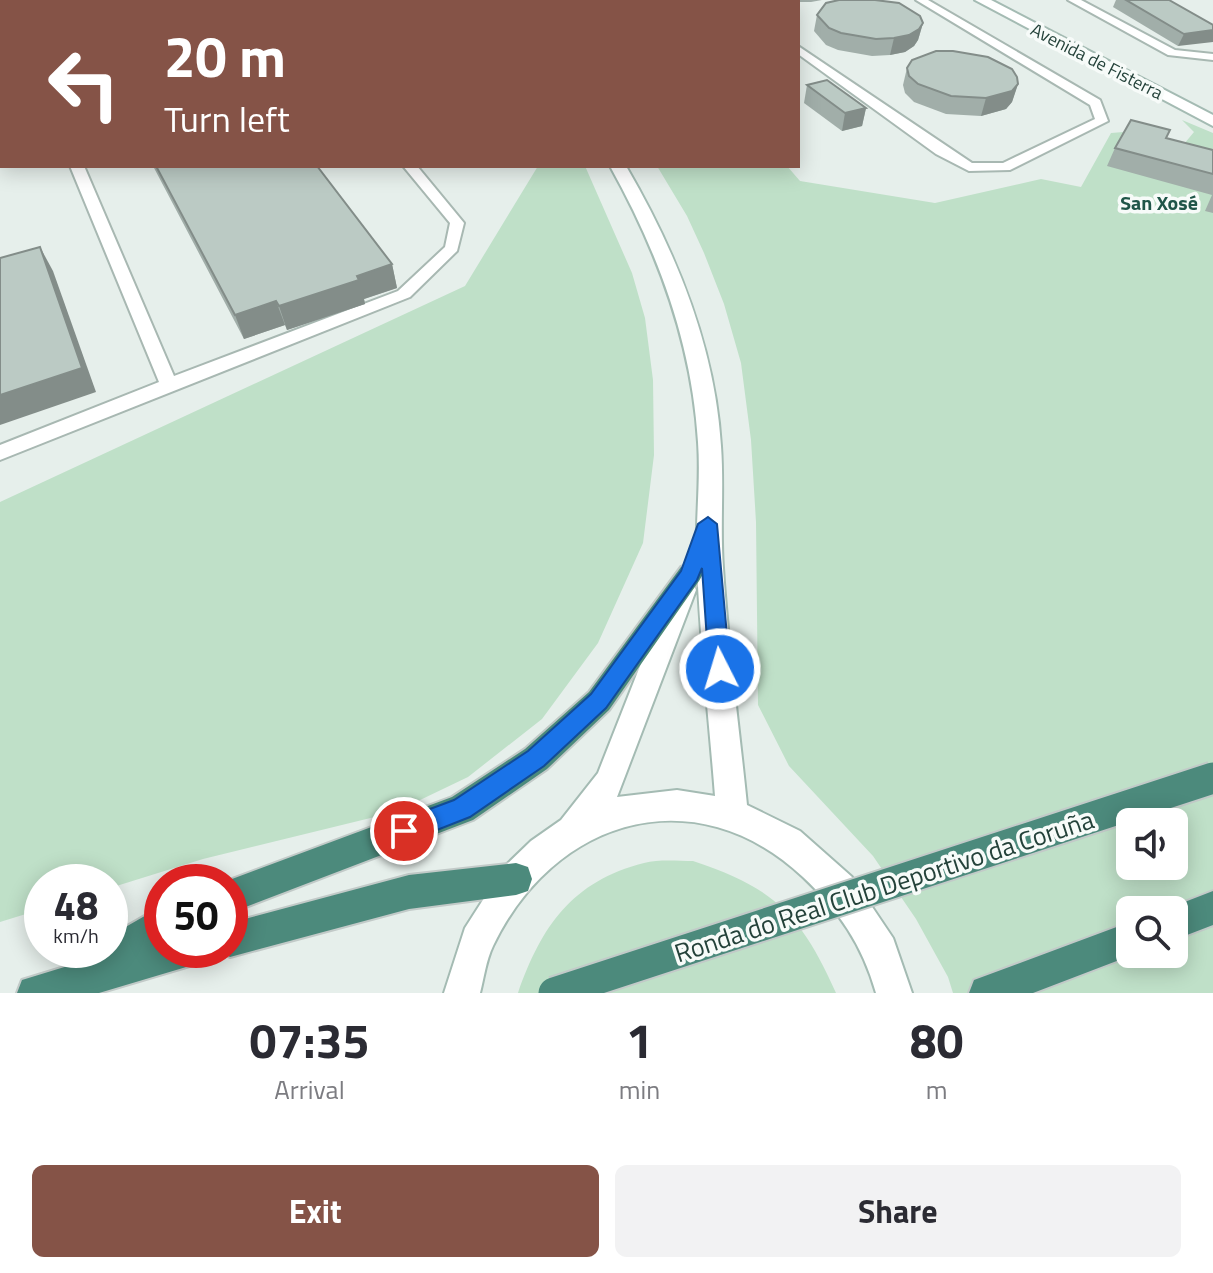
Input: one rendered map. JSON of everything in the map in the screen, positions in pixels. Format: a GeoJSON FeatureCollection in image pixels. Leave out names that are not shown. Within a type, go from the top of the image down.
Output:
{"type":"FeatureCollection","features":[{"type":"Feature","properties":{"kind":"highway"},"geometry":{"type":"LineString","coordinates":[[248,889],[462,809],[536,759],[599,701],[690,574]]}},
{"type":"Feature","properties":{"kind":"highway","name":"Ronda do Real Club Deportivo da Coruña"},"geometry":{"type":"LineString","coordinates":[[554,993],[1213,778]]}},
{"type":"Feature","properties":{"kind":"highway"},"geometry":{"type":"LineString","coordinates":[[248,935],[409,892],[516,879]]}},
{"type":"Feature","properties":{"kind":"highway"},"geometry":{"type":"LineString","coordinates":[[1188,918],[1213,908]]}},
{"type":"Feature","properties":{"kind":"highway"},"geometry":{"type":"LineString","coordinates":[[50,988],[144,933]]}},
{"type":"Feature","properties":{"kind":"highway"},"geometry":{"type":"LineString","coordinates":[[987,993],[1116,944]]}},
{"type":"Feature","properties":{"kind":"highway"},"geometry":{"type":"LineString","coordinates":[[50,988],[144,963]]}},
{"type":"Feature","properties":{"kind":"main road","name":"Avenida de Fisterra"},"geometry":{"type":"LineString","coordinates":[[981,0],[1213,121]]}},
{"type":"Feature","properties":{"kind":"main road"},"geometry":{"type":"LineString","coordinates":[[619,168],[643,207],[677,284],[698,359],[710,446],[708,524],[732,814]]}},
{"type":"Feature","properties":{"kind":"main road"},"geometry":{"type":"LineString","coordinates":[[572,831],[610,782],[708,524]]}},
{"type":"Feature","properties":{"kind":"main road"},"geometry":{"type":"LineString","coordinates":[[462,993],[477,940],[516,879],[542,852],[572,831],[623,810],[677,805],[732,814],[789,842],[840,889],[881,950],[894,993]]}},
{"type":"Feature","properties":{"kind":"lane"},"geometry":{"type":"LineString","coordinates":[[800,50],[941,151],[969,167],[1005,167],[1102,121],[1096,103],[921,0]]}},
{"type":"Feature","properties":{"kind":"lane"},"geometry":{"type":"LineString","coordinates":[[1073,0],[1172,53],[1213,57]]}},
{"type":"Feature","properties":{"kind":"lane"},"geometry":{"type":"LineString","coordinates":[[78,168],[169,385]]}},
{"type":"Feature","properties":{"kind":"lane"},"geometry":{"type":"LineString","coordinates":[[0,453],[404,294],[452,248],[457,223],[412,168]]}},
{"type":"Feature","properties":{"kind":"green space"},"geometry":{"type":"Polygon","coordinates":[[[1182,120],[1213,133],[1213,993],[953,993],[948,977],[916,919],[873,856],[789,766],[758,705],[756,522],[751,440],[741,363],[724,304],[704,253],[687,216],[658,168],[789,168],[800,181],[935,203],[1041,179],[1081,187],[1111,133],[1136,131],[1184,144],[1194,132],[1182,120]]]}},
{"type":"Feature","properties":{"kind":"green space"},"geometry":{"type":"Polygon","coordinates":[[[537,168],[586,168],[632,273],[645,318],[653,380],[654,455],[643,543],[598,643],[542,719],[468,777],[395,812],[187,864],[144,864],[144,877],[128,882],[128,864],[24,864],[24,915],[0,922],[0,502],[465,286],[537,168]]]}},
{"type":"Feature","properties":{"kind":"green space"},"geometry":{"type":"Polygon","coordinates":[[[693,861],[745,882],[782,908],[810,943],[836,993],[518,993],[537,947],[563,910],[579,895],[619,871],[644,863],[693,861]]]}},
{"type":"Feature","properties":{"kind":"building"},"geometry":{"type":"Polygon","coordinates":[[[839,0],[899,3],[920,16],[923,23],[909,35],[894,38],[876,39],[841,33],[829,28],[817,15],[826,3],[839,0]]]}},
{"type":"Feature","properties":{"kind":"building"},"geometry":{"type":"Polygon","coordinates":[[[1126,0],[1169,0],[1213,25],[1213,30],[1184,34],[1126,0]]]}},
{"type":"Feature","properties":{"kind":"building"},"geometry":{"type":"Polygon","coordinates":[[[936,51],[988,57],[1012,69],[1018,84],[1012,91],[986,98],[951,96],[918,84],[909,76],[907,68],[912,60],[936,51]]]}},
{"type":"Feature","properties":{"kind":"building"},"geometry":{"type":"Polygon","coordinates":[[[827,80],[866,108],[845,113],[807,85],[827,80]]]}},
{"type":"Feature","properties":{"kind":"building"},"geometry":{"type":"Polygon","coordinates":[[[1131,120],[1170,130],[1166,138],[1213,150],[1213,174],[1115,148],[1131,120]]]}},
{"type":"Feature","properties":{"kind":"building"},"geometry":{"type":"Polygon","coordinates":[[[157,168],[319,168],[392,264],[357,276],[359,280],[279,306],[276,301],[235,315],[157,168]]]}},
{"type":"Feature","properties":{"kind":"building"},"geometry":{"type":"Polygon","coordinates":[[[40,247],[82,368],[0,395],[0,258],[40,247]]]}},
{"type":"Feature","properties":{"kind":"district","name":"San Xosé"},"geometry":{"type":"Point","coordinates":[1159,202]}},
{"type":"Feature","properties":{"kind":"route"},"geometry":{"type":"LineString","coordinates":[[404,831],[462,809],[536,759],[599,701],[690,574],[708,524],[720,669]]}}]}
